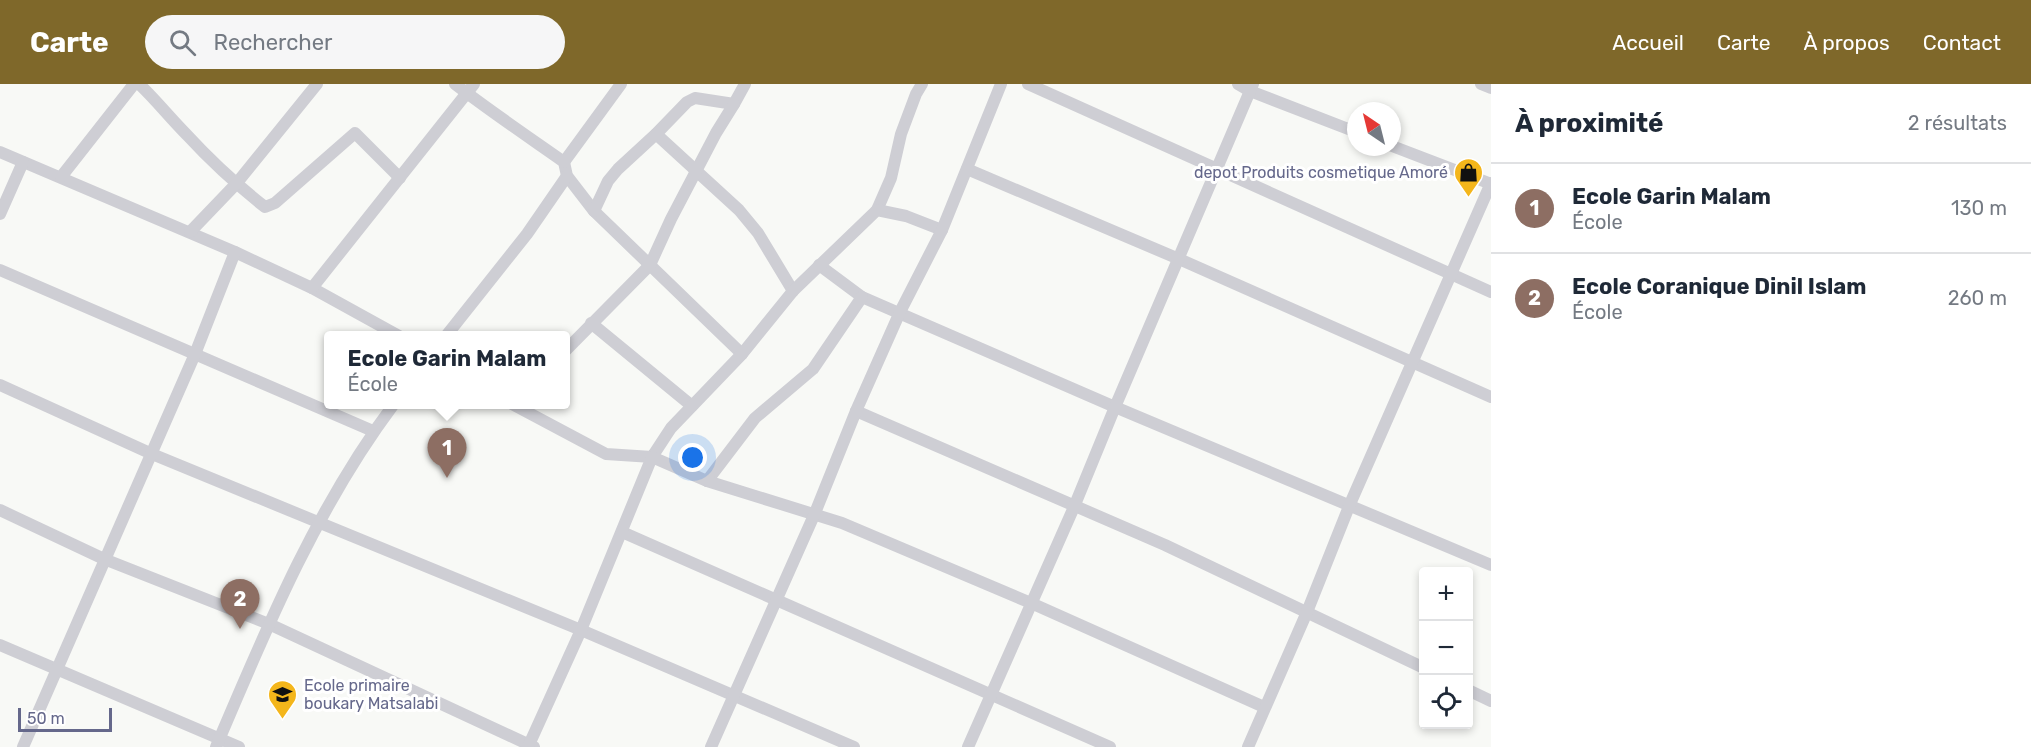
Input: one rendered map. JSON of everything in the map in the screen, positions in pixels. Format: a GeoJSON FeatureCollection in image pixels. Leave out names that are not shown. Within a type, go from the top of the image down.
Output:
{"type":"FeatureCollection","features":[{"type":"Feature","properties":{"kind":"street"},"geometry":{"type":"LineString","coordinates":[[61,177],[134,84]]}},
{"type":"Feature","properties":{"kind":"street"},"geometry":{"type":"LineString","coordinates":[[139,84],[236,184],[265,207],[270,206],[355,133],[400,178]]}},
{"type":"Feature","properties":{"kind":"street"},"geometry":{"type":"LineString","coordinates":[[190,232],[236,184],[317,84]]}},
{"type":"Feature","properties":{"kind":"street"},"geometry":{"type":"LineString","coordinates":[[455,84],[470,88],[564,162],[567,176],[594,211],[742,354]]}},
{"type":"Feature","properties":{"kind":"street"},"geometry":{"type":"LineString","coordinates":[[570,346],[650,266],[696,170],[745,84]]}},
{"type":"Feature","properties":{"kind":"street"},"geometry":{"type":"LineString","coordinates":[[0,510],[104,559],[269,624],[530,746],[581,630],[652,457],[671,428],[742,354],[793,291],[877,210],[891,178],[901,134],[922,84]]}},
{"type":"Feature","properties":{"kind":"street"},"geometry":{"type":"LineString","coordinates":[[711,747],[815,513],[856,411],[900,312],[942,230],[1000,84]]}},
{"type":"Feature","properties":{"kind":"street"},"geometry":{"type":"LineString","coordinates":[[1028,84],[1491,292]]}},
{"type":"Feature","properties":{"kind":"street"},"geometry":{"type":"LineString","coordinates":[[1238,84],[1252,87],[1347,128]]}},
{"type":"Feature","properties":{"kind":"street"},"geometry":{"type":"LineString","coordinates":[[1481,84],[1491,88]]}},
{"type":"Feature","properties":{"kind":"street"},"geometry":{"type":"LineString","coordinates":[[564,162],[617,86]]}},
{"type":"Feature","properties":{"kind":"street"},"geometry":{"type":"LineString","coordinates":[[968,747],[1074,507],[1252,87]]}},
{"type":"Feature","properties":{"kind":"street"},"geometry":{"type":"LineString","coordinates":[[312,288],[470,88]]}},
{"type":"Feature","properties":{"kind":"street"},"geometry":{"type":"LineString","coordinates":[[594,211],[608,182],[618,169],[691,99],[734,104]]}},
{"type":"Feature","properties":{"kind":"street"},"geometry":{"type":"LineString","coordinates":[[656,134],[740,210],[758,233],[793,291]]}},
{"type":"Feature","properties":{"kind":"street"},"geometry":{"type":"LineString","coordinates":[[1248,747],[1350,504],[1491,184],[1401,149]]}},
{"type":"Feature","properties":{"kind":"street"},"geometry":{"type":"LineString","coordinates":[[0,152],[235,252],[312,288],[390,331]]}},
{"type":"Feature","properties":{"kind":"street"},"geometry":{"type":"LineString","coordinates":[[0,214],[23,162]]}},
{"type":"Feature","properties":{"kind":"street"},"geometry":{"type":"LineString","coordinates":[[967,170],[1179,259],[1491,397]]}},
{"type":"Feature","properties":{"kind":"street"},"geometry":{"type":"LineString","coordinates":[[450,331],[527,234],[567,176]]}},
{"type":"Feature","properties":{"kind":"street"},"geometry":{"type":"LineString","coordinates":[[877,210],[906,216],[942,230]]}},
{"type":"Feature","properties":{"kind":"street"},"geometry":{"type":"LineString","coordinates":[[23,747],[195,354],[235,252]]}},
{"type":"Feature","properties":{"kind":"street"},"geometry":{"type":"LineString","coordinates":[[819,264],[862,297],[1115,407],[1491,565]]}},
{"type":"Feature","properties":{"kind":"street"},"geometry":{"type":"LineString","coordinates":[[0,270],[373,432]]}},
{"type":"Feature","properties":{"kind":"street"},"geometry":{"type":"LineString","coordinates":[[707,482],[755,418],[813,369],[862,297]]}},
{"type":"Feature","properties":{"kind":"street"},"geometry":{"type":"LineString","coordinates":[[591,324],[692,406]]}},
{"type":"Feature","properties":{"kind":"street"},"geometry":{"type":"LineString","coordinates":[[0,385],[152,454],[581,630],[854,747]]}},
{"type":"Feature","properties":{"kind":"street"},"geometry":{"type":"LineString","coordinates":[[218,743],[269,624],[317,523],[373,432],[391,409]]}},
{"type":"Feature","properties":{"kind":"street"},"geometry":{"type":"LineString","coordinates":[[521,409],[606,454],[652,457],[707,482],[842,523],[1031,603],[1264,707]]}},
{"type":"Feature","properties":{"kind":"street"},"geometry":{"type":"LineString","coordinates":[[856,411],[1165,545],[1419,666]]}},
{"type":"Feature","properties":{"kind":"street"},"geometry":{"type":"LineString","coordinates":[[622,532],[1110,747]]}},
{"type":"Feature","properties":{"kind":"street"},"geometry":{"type":"LineString","coordinates":[[0,645],[218,743],[239,747]]}},
{"type":"Feature","properties":{"kind":"street"},"geometry":{"type":"LineString","coordinates":[[1473,692],[1491,701]]}},
{"type":"Feature","properties":{"kind":"place","name":"depot Produits cosmetique Amoré"},"geometry":{"type":"Point","coordinates":[1469,198]}},
{"type":"Feature","properties":{"kind":"place","name":"Ecole Garin Malam"},"geometry":{"type":"Point","coordinates":[447,478]}},
{"type":"Feature","properties":{"kind":"place","name":"Ecole Coranique Dinil Islam"},"geometry":{"type":"Point","coordinates":[240,629]}},
{"type":"Feature","properties":{"kind":"place","name":"Ecole primaire boukary Matsalabi"},"geometry":{"type":"Point","coordinates":[283,720]}}]}
